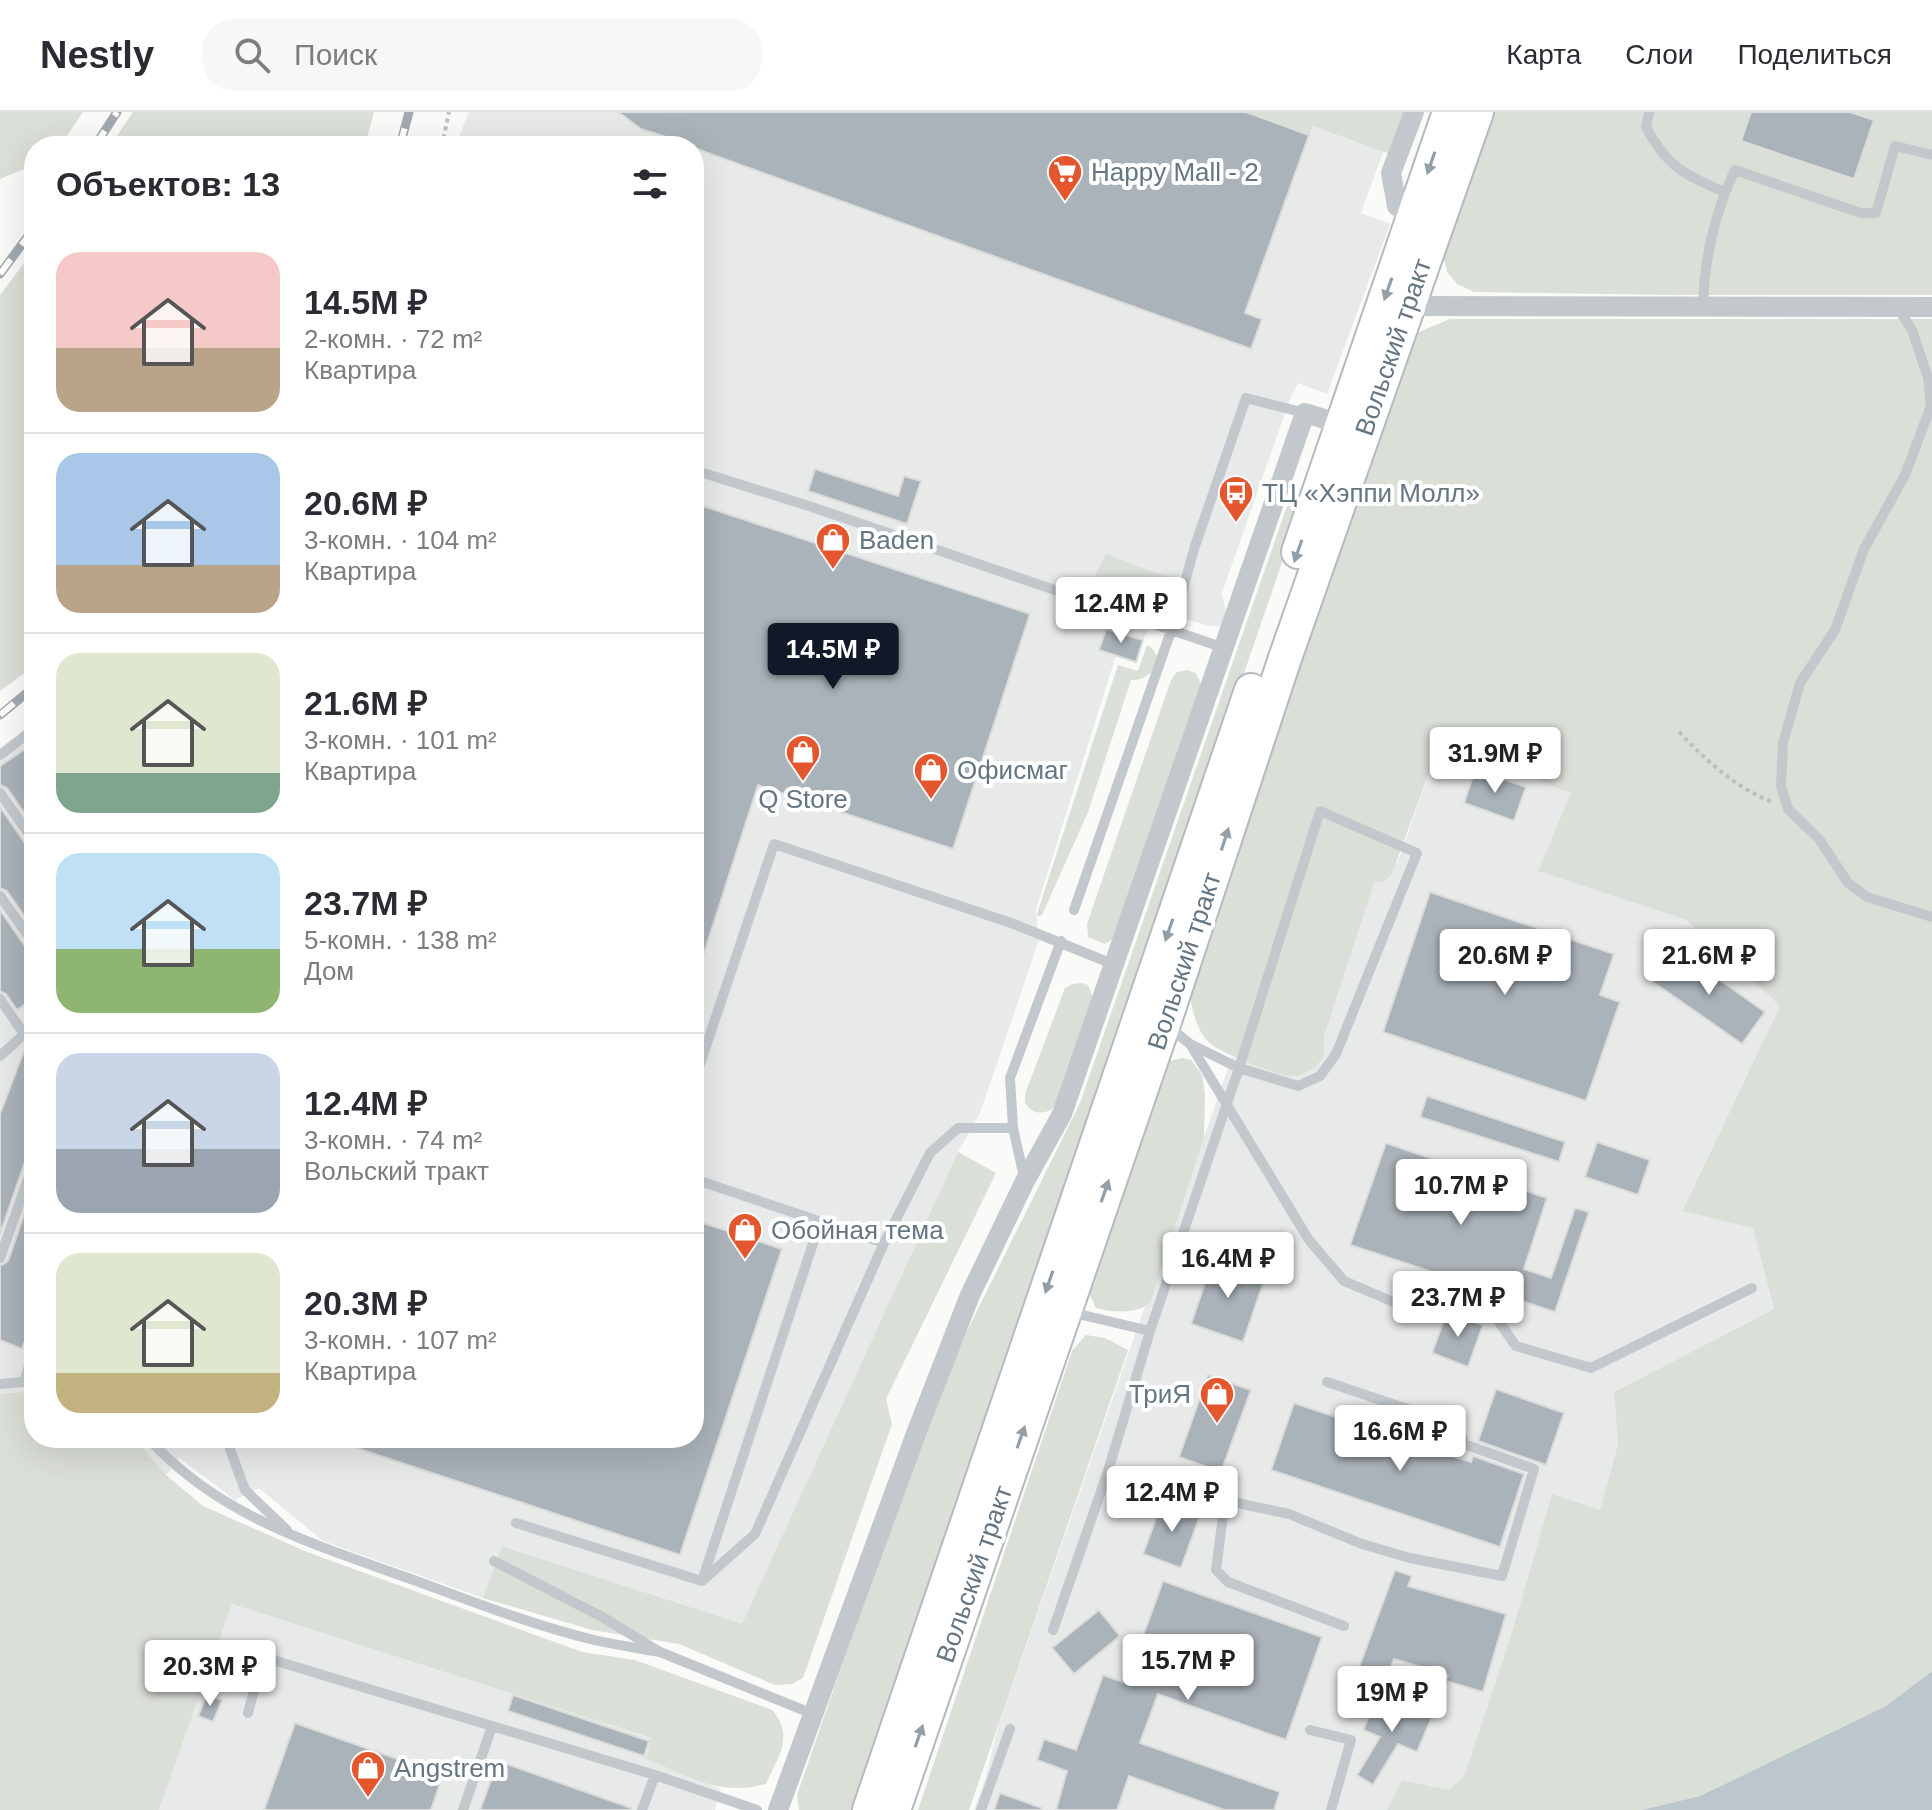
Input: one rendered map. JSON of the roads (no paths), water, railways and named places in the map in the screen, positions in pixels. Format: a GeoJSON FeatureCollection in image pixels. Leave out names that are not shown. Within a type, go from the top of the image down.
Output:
{"type":"FeatureCollection","features":[{"type":"Feature","properties":{"kind":"main road","name":"Вольский тракт"},"geometry":{"type":"LineString","coordinates":[[869,1810],[1449,112]]}},
{"type":"Feature","properties":{"kind":"main road","name":"Вольский тракт"},"geometry":{"type":"LineString","coordinates":[[894,1810],[1063,1310],[1164,1024],[1285,658],[1477,112]]}},
{"type":"Feature","properties":{"kind":"street"},"geometry":{"type":"LineString","coordinates":[[1413,215],[1397,206],[1391,173],[1414,112]]}},
{"type":"Feature","properties":{"kind":"street"},"geometry":{"type":"LineString","coordinates":[[1409,306],[1932,307]]}},
{"type":"Feature","properties":{"kind":"street"},"geometry":{"type":"LineString","coordinates":[[778,1810],[970,1295],[1025,1181],[1062,1114],[1305,413],[1341,424]]}},
{"type":"Feature","properties":{"kind":"lane"},"geometry":{"type":"LineString","coordinates":[[1649,112],[1646,127],[1660,153],[1686,175],[1724,192]]}},
{"type":"Feature","properties":{"kind":"lane"},"geometry":{"type":"LineString","coordinates":[[1703,306],[1704,282],[1724,192],[1735,170],[1861,213],[1876,213],[1895,146],[1932,155]]}},
{"type":"Feature","properties":{"kind":"lane"},"geometry":{"type":"LineString","coordinates":[[1897,307],[1912,330],[1928,378],[1932,405],[1905,475],[1864,549],[1835,630],[1800,683],[1783,743],[1781,786],[1788,809],[1819,839],[1848,883],[1867,897],[1932,917]]}},
{"type":"Feature","properties":{"kind":"lane"},"geometry":{"type":"LineString","coordinates":[[1074,910],[1172,628],[1195,546],[1246,398],[1305,413]]}},
{"type":"Feature","properties":{"kind":"lane"},"geometry":{"type":"LineString","coordinates":[[704,473],[1224,648]]}},
{"type":"Feature","properties":{"kind":"lane"},"geometry":{"type":"LineString","coordinates":[[0,755],[24,737]]}},
{"type":"Feature","properties":{"kind":"lane"},"geometry":{"type":"LineString","coordinates":[[0,793],[24,827]]}},
{"type":"Feature","properties":{"kind":"lane"},"geometry":{"type":"LineString","coordinates":[[1053,1630],[1108,1471],[1150,1331],[1226,1108],[1239,1068],[1320,811],[1417,853],[1336,1054],[1320,1076],[1298,1086],[1239,1068],[1190,1044],[1164,1024]]}},
{"type":"Feature","properties":{"kind":"lane"},"geometry":{"type":"LineString","coordinates":[[704,1052],[774,844],[1061,941],[1115,965]]}},
{"type":"Feature","properties":{"kind":"lane"},"geometry":{"type":"LineString","coordinates":[[0,896],[24,930]]}},
{"type":"Feature","properties":{"kind":"lane"},"geometry":{"type":"LineString","coordinates":[[1025,1181],[1013,1128],[1010,1078],[1061,941]]}},
{"type":"Feature","properties":{"kind":"lane"},"geometry":{"type":"LineString","coordinates":[[0,999],[24,1034],[0,1056]]}},
{"type":"Feature","properties":{"kind":"lane"},"geometry":{"type":"LineString","coordinates":[[1190,1044],[1226,1108],[1309,1240],[1344,1281],[1424,1315],[1446,1299],[1494,1315],[1516,1346],[1591,1368],[1752,1288]]}},
{"type":"Feature","properties":{"kind":"lane"},"geometry":{"type":"LineString","coordinates":[[702,1581],[755,1534],[884,1243],[930,1153],[958,1128],[1013,1128]]}},
{"type":"Feature","properties":{"kind":"lane"},"geometry":{"type":"LineString","coordinates":[[704,1182],[884,1243]]}},
{"type":"Feature","properties":{"kind":"lane"},"geometry":{"type":"LineString","coordinates":[[0,1258],[24,1190]]}},
{"type":"Feature","properties":{"kind":"lane"},"geometry":{"type":"LineString","coordinates":[[702,1581],[820,1222]]}},
{"type":"Feature","properties":{"kind":"lane"},"geometry":{"type":"LineString","coordinates":[[1063,1310],[1150,1331]]}},
{"type":"Feature","properties":{"kind":"lane"},"geometry":{"type":"LineString","coordinates":[[0,1384],[24,1382]]}},
{"type":"Feature","properties":{"kind":"lane"},"geometry":{"type":"LineString","coordinates":[[1108,1471],[1157,1486],[1289,1514],[1362,1544],[1410,1558],[1502,1576],[1534,1469],[1464,1444],[1458,1426],[1327,1382]]}},
{"type":"Feature","properties":{"kind":"lane"},"geometry":{"type":"LineString","coordinates":[[157,1448],[214,1497],[294,1537],[511,1615],[593,1640],[660,1652]]}},
{"type":"Feature","properties":{"kind":"lane"},"geometry":{"type":"LineString","coordinates":[[230,1448],[245,1490],[294,1537]]}},
{"type":"Feature","properties":{"kind":"lane"},"geometry":{"type":"LineString","coordinates":[[1225,1500],[1216,1570],[1228,1582],[1344,1626]]}},
{"type":"Feature","properties":{"kind":"lane"},"geometry":{"type":"LineString","coordinates":[[516,1523],[702,1581]]}},
{"type":"Feature","properties":{"kind":"lane"},"geometry":{"type":"LineString","coordinates":[[494,1561],[604,1618],[660,1652],[813,1714]]}},
{"type":"Feature","properties":{"kind":"lane"},"geometry":{"type":"LineString","coordinates":[[248,1713],[263,1657],[655,1775],[757,1810]]}},
{"type":"Feature","properties":{"kind":"lane"},"geometry":{"type":"LineString","coordinates":[[463,1810],[492,1726]]}},
{"type":"Feature","properties":{"kind":"lane"},"geometry":{"type":"LineString","coordinates":[[981,1810],[1010,1729]]}},
{"type":"Feature","properties":{"kind":"lane"},"geometry":{"type":"LineString","coordinates":[[1310,1730],[1351,1740],[1331,1810]]}},
{"type":"Feature","properties":{"kind":"lane"},"geometry":{"type":"LineString","coordinates":[[642,1810],[655,1775]]}},
{"type":"Feature","properties":{"kind":"railway"},"geometry":{"type":"LineString","coordinates":[[101,136],[117,112]]}},
{"type":"Feature","properties":{"kind":"railway"},"geometry":{"type":"LineString","coordinates":[[403,136],[409,112]]}},
{"type":"Feature","properties":{"kind":"railway"},"geometry":{"type":"LineString","coordinates":[[0,274],[24,242]]}},
{"type":"Feature","properties":{"kind":"railway"},"geometry":{"type":"LineString","coordinates":[[0,715],[24,695]]}},
{"type":"Feature","properties":{"kind":"place","name":"Happy Mall - 2"},"geometry":{"type":"Point","coordinates":[1065,203]}},
{"type":"Feature","properties":{"kind":"place","name":"ТЦ «Хэппи Молл»"},"geometry":{"type":"Point","coordinates":[1236,524]}},
{"type":"Feature","properties":{"kind":"place","name":"Baden"},"geometry":{"type":"Point","coordinates":[833,571]}},
{"type":"Feature","properties":{"kind":"place","name":"Q Store"},"geometry":{"type":"Point","coordinates":[803,783]}},
{"type":"Feature","properties":{"kind":"place","name":"Офисмаг"},"geometry":{"type":"Point","coordinates":[931,801]}},
{"type":"Feature","properties":{"kind":"place","name":"Обойная тема"},"geometry":{"type":"Point","coordinates":[745,1261]}},
{"type":"Feature","properties":{"kind":"place","name":"ТриЯ"},"geometry":{"type":"Point","coordinates":[1217,1425]}},
{"type":"Feature","properties":{"kind":"place","name":"Angstrem"},"geometry":{"type":"Point","coordinates":[368,1799]}}]}
